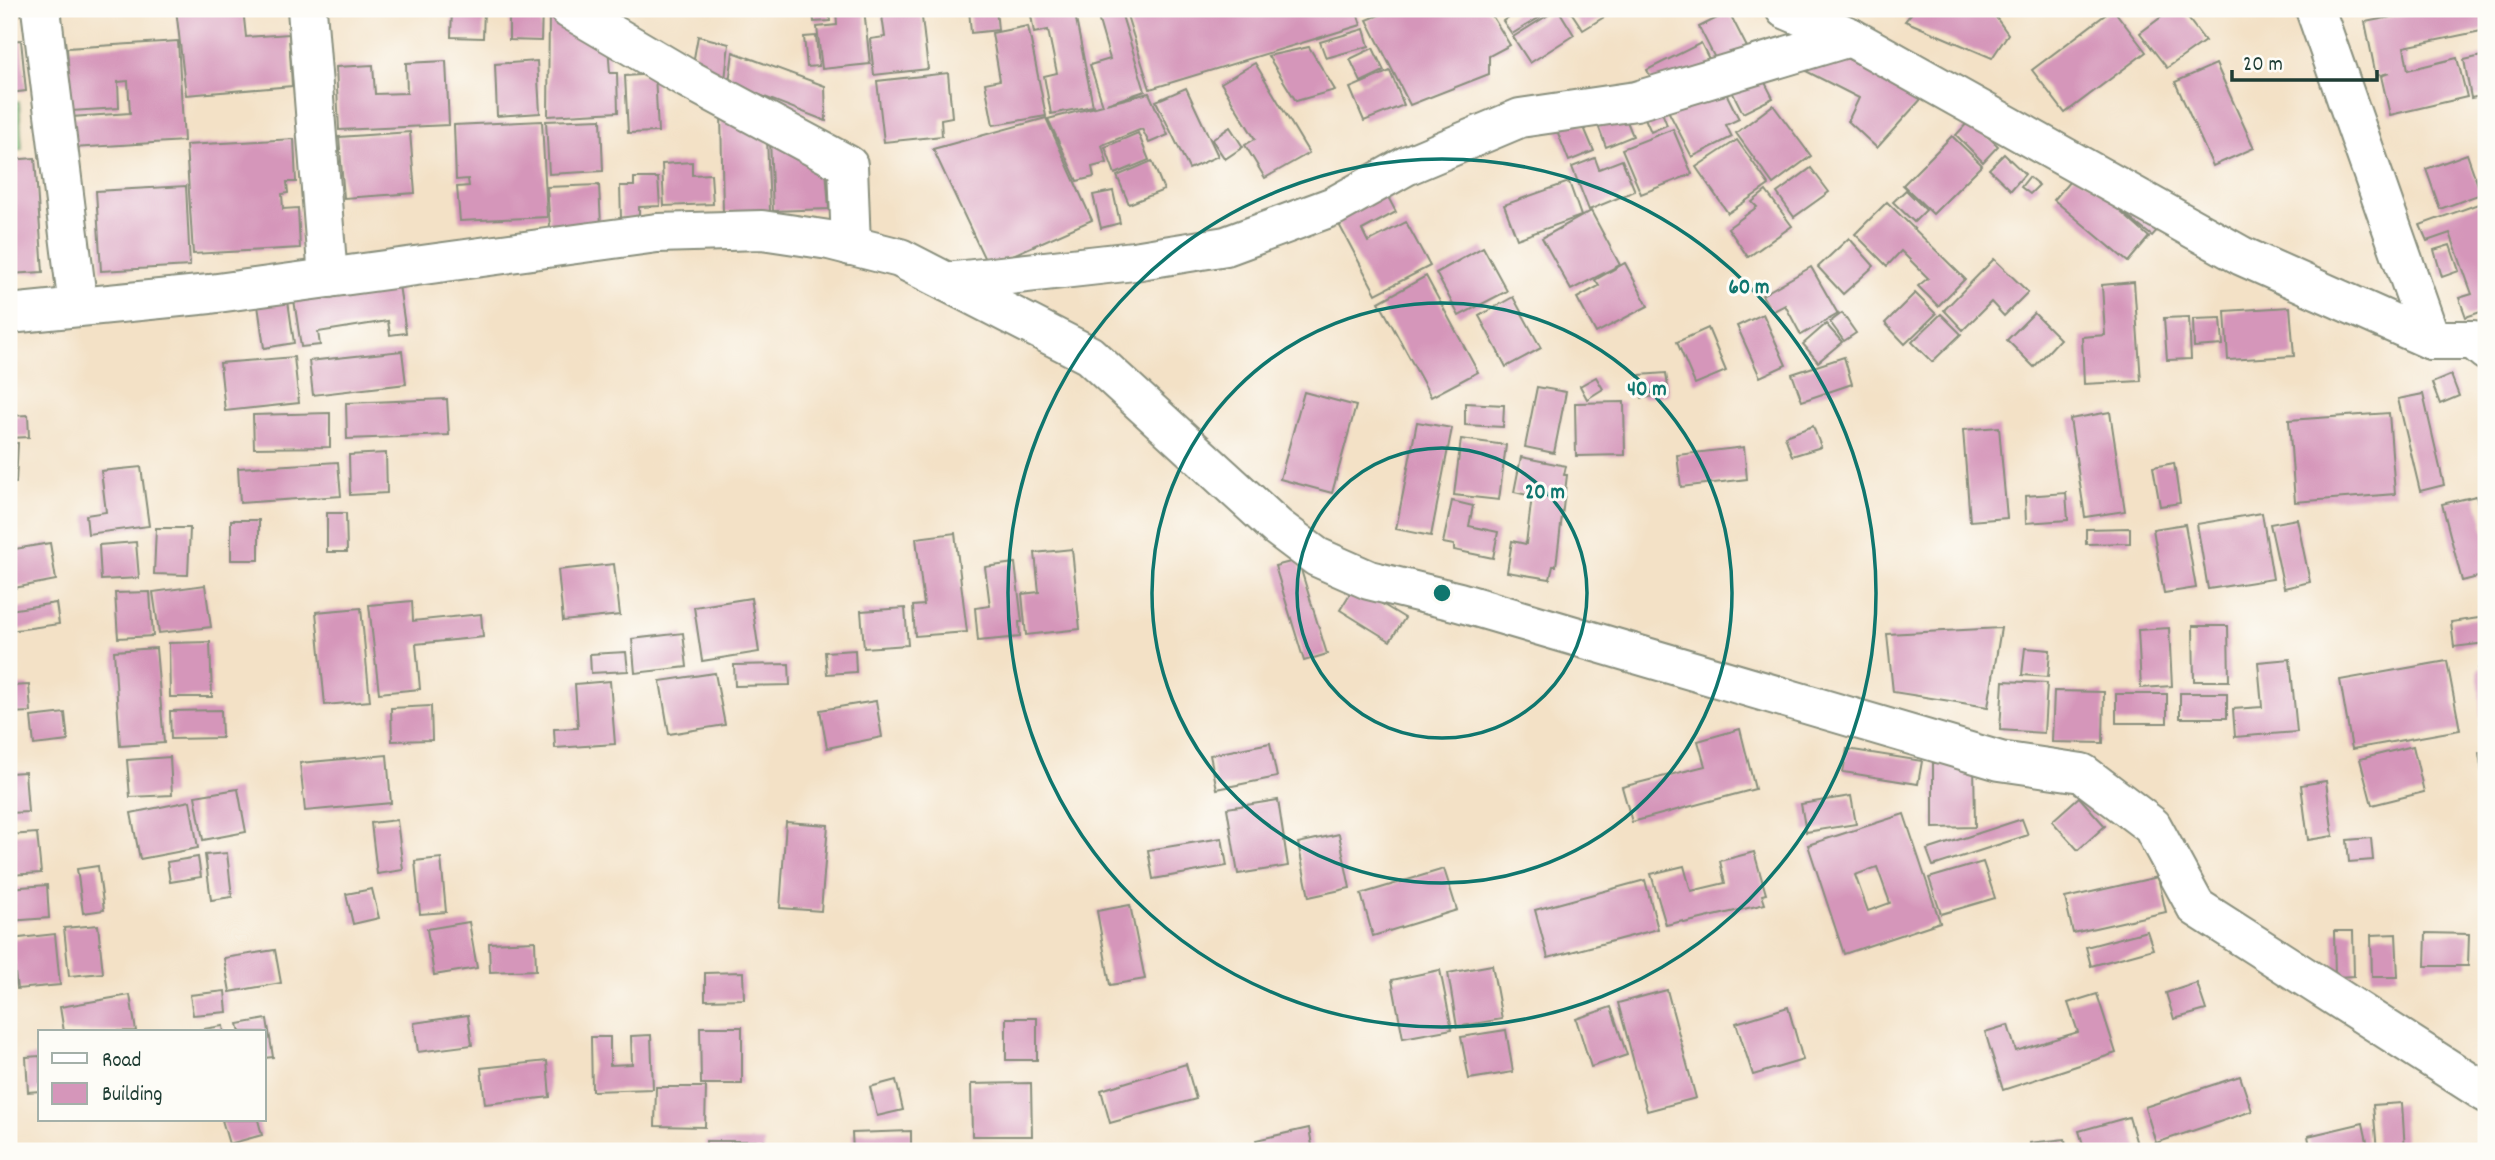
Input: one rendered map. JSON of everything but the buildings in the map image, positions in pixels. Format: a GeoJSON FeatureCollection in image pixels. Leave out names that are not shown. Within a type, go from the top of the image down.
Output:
{"type":"FeatureCollection","features":[{"type":"Feature","properties":{"kind":"street"},"geometry":{"type":"LineString","coordinates":[[41,9],[78,307]]}},
{"type":"Feature","properties":{"kind":"street"},"geometry":{"type":"LineString","coordinates":[[307,9],[328,278]]}},
{"type":"Feature","properties":{"kind":"street"},"geometry":{"type":"LineString","coordinates":[[569,9],[688,79],[848,165],[852,246]]}},
{"type":"Feature","properties":{"kind":"street"},"geometry":{"type":"LineString","coordinates":[[1785,9],[1850,37],[2242,256],[2431,340],[2482,342]]}},
{"type":"Feature","properties":{"kind":"street"},"geometry":{"type":"LineString","coordinates":[[2315,9],[2431,340]]}},
{"type":"Feature","properties":{"kind":"street"},"geometry":{"type":"LineString","coordinates":[[947,282],[1134,261],[1226,246],[1334,206],[1406,166],[1520,118],[1636,101],[1850,37]]}},
{"type":"Feature","properties":{"kind":"street"},"geometry":{"type":"LineString","coordinates":[[9,314],[210,295],[657,233],[762,230],[852,246],[900,258],[1090,355],[1277,527],[1317,557],[1369,580],[1459,602],[2000,761],[2082,774],[2152,826],[2196,907],[2486,1093]]}},
{"type":"Feature","properties":{"kind":"green space"},"geometry":{"type":"Polygon","coordinates":[[[19,102],[22,149],[9,150],[9,103],[19,102]]]}}]}
